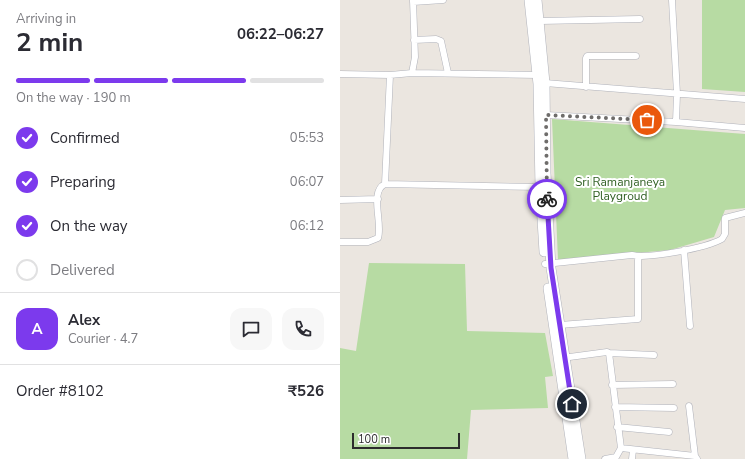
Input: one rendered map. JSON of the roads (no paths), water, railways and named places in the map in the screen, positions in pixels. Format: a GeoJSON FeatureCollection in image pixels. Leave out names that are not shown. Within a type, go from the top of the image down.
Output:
{"type":"FeatureCollection","features":[{"type":"Feature","properties":{"kind":"main road"},"geometry":{"type":"LineString","coordinates":[[529,0],[538,76],[540,187],[548,264],[573,459]]}},
{"type":"Feature","properties":{"kind":"main road"},"geometry":{"type":"LineString","coordinates":[[537,0],[546,83],[548,264],[560,325],[561,358],[581,459]]}},
{"type":"Feature","properties":{"kind":"street"},"geometry":{"type":"LineString","coordinates":[[412,73],[415,57],[413,1],[443,0]]}},
{"type":"Feature","properties":{"kind":"street"},"geometry":{"type":"LineString","coordinates":[[672,0],[677,94],[676,122]]}},
{"type":"Feature","properties":{"kind":"street"},"geometry":{"type":"LineString","coordinates":[[540,21],[640,19]]}},
{"type":"Feature","properties":{"kind":"street"},"geometry":{"type":"LineString","coordinates":[[414,40],[436,39],[442,42],[448,74]]}},
{"type":"Feature","properties":{"kind":"street"},"geometry":{"type":"LineString","coordinates":[[586,87],[587,56],[636,56]]}},
{"type":"Feature","properties":{"kind":"street"},"geometry":{"type":"LineString","coordinates":[[340,74],[390,75],[412,73],[538,76]]}},
{"type":"Feature","properties":{"kind":"street"},"geometry":{"type":"LineString","coordinates":[[385,184],[390,75]]}},
{"type":"Feature","properties":{"kind":"street"},"geometry":{"type":"LineString","coordinates":[[546,83],[745,99]]}},
{"type":"Feature","properties":{"kind":"street"},"geometry":{"type":"LineString","coordinates":[[546,115],[676,122],[745,128]]}},
{"type":"Feature","properties":{"kind":"street"},"geometry":{"type":"LineString","coordinates":[[340,242],[368,242],[378,238],[379,189],[385,184],[540,187]]}},
{"type":"Feature","properties":{"kind":"street"},"geometry":{"type":"LineString","coordinates":[[340,200],[378,199]]}},
{"type":"Feature","properties":{"kind":"street"},"geometry":{"type":"LineString","coordinates":[[548,264],[632,255],[640,257],[684,250],[722,239],[725,234],[725,218],[745,213]]}},
{"type":"Feature","properties":{"kind":"street"},"geometry":{"type":"LineString","coordinates":[[684,250],[690,326]]}},
{"type":"Feature","properties":{"kind":"street"},"geometry":{"type":"LineString","coordinates":[[560,325],[638,319],[638,260],[640,257]]}},
{"type":"Feature","properties":{"kind":"street"},"geometry":{"type":"LineString","coordinates":[[561,358],[607,352],[654,355]]}},
{"type":"Feature","properties":{"kind":"street"},"geometry":{"type":"LineString","coordinates":[[605,459],[616,457],[621,448],[617,427],[609,353]]}},
{"type":"Feature","properties":{"kind":"street"},"geometry":{"type":"LineString","coordinates":[[612,385],[673,384]]}},
{"type":"Feature","properties":{"kind":"street"},"geometry":{"type":"LineString","coordinates":[[621,448],[696,458],[689,406]]}},
{"type":"Feature","properties":{"kind":"street"},"geometry":{"type":"LineString","coordinates":[[615,407],[674,408]]}},
{"type":"Feature","properties":{"kind":"street"},"geometry":{"type":"LineString","coordinates":[[617,427],[669,432]]}},
{"type":"Feature","properties":{"kind":"street"},"geometry":{"type":"LineString","coordinates":[[632,459],[633,450]]}},
{"type":"Feature","properties":{"kind":"park label","name":"Sri Ramanjaneya Playgroud"},"geometry":{"type":"Point","coordinates":[620,189]}}]}
